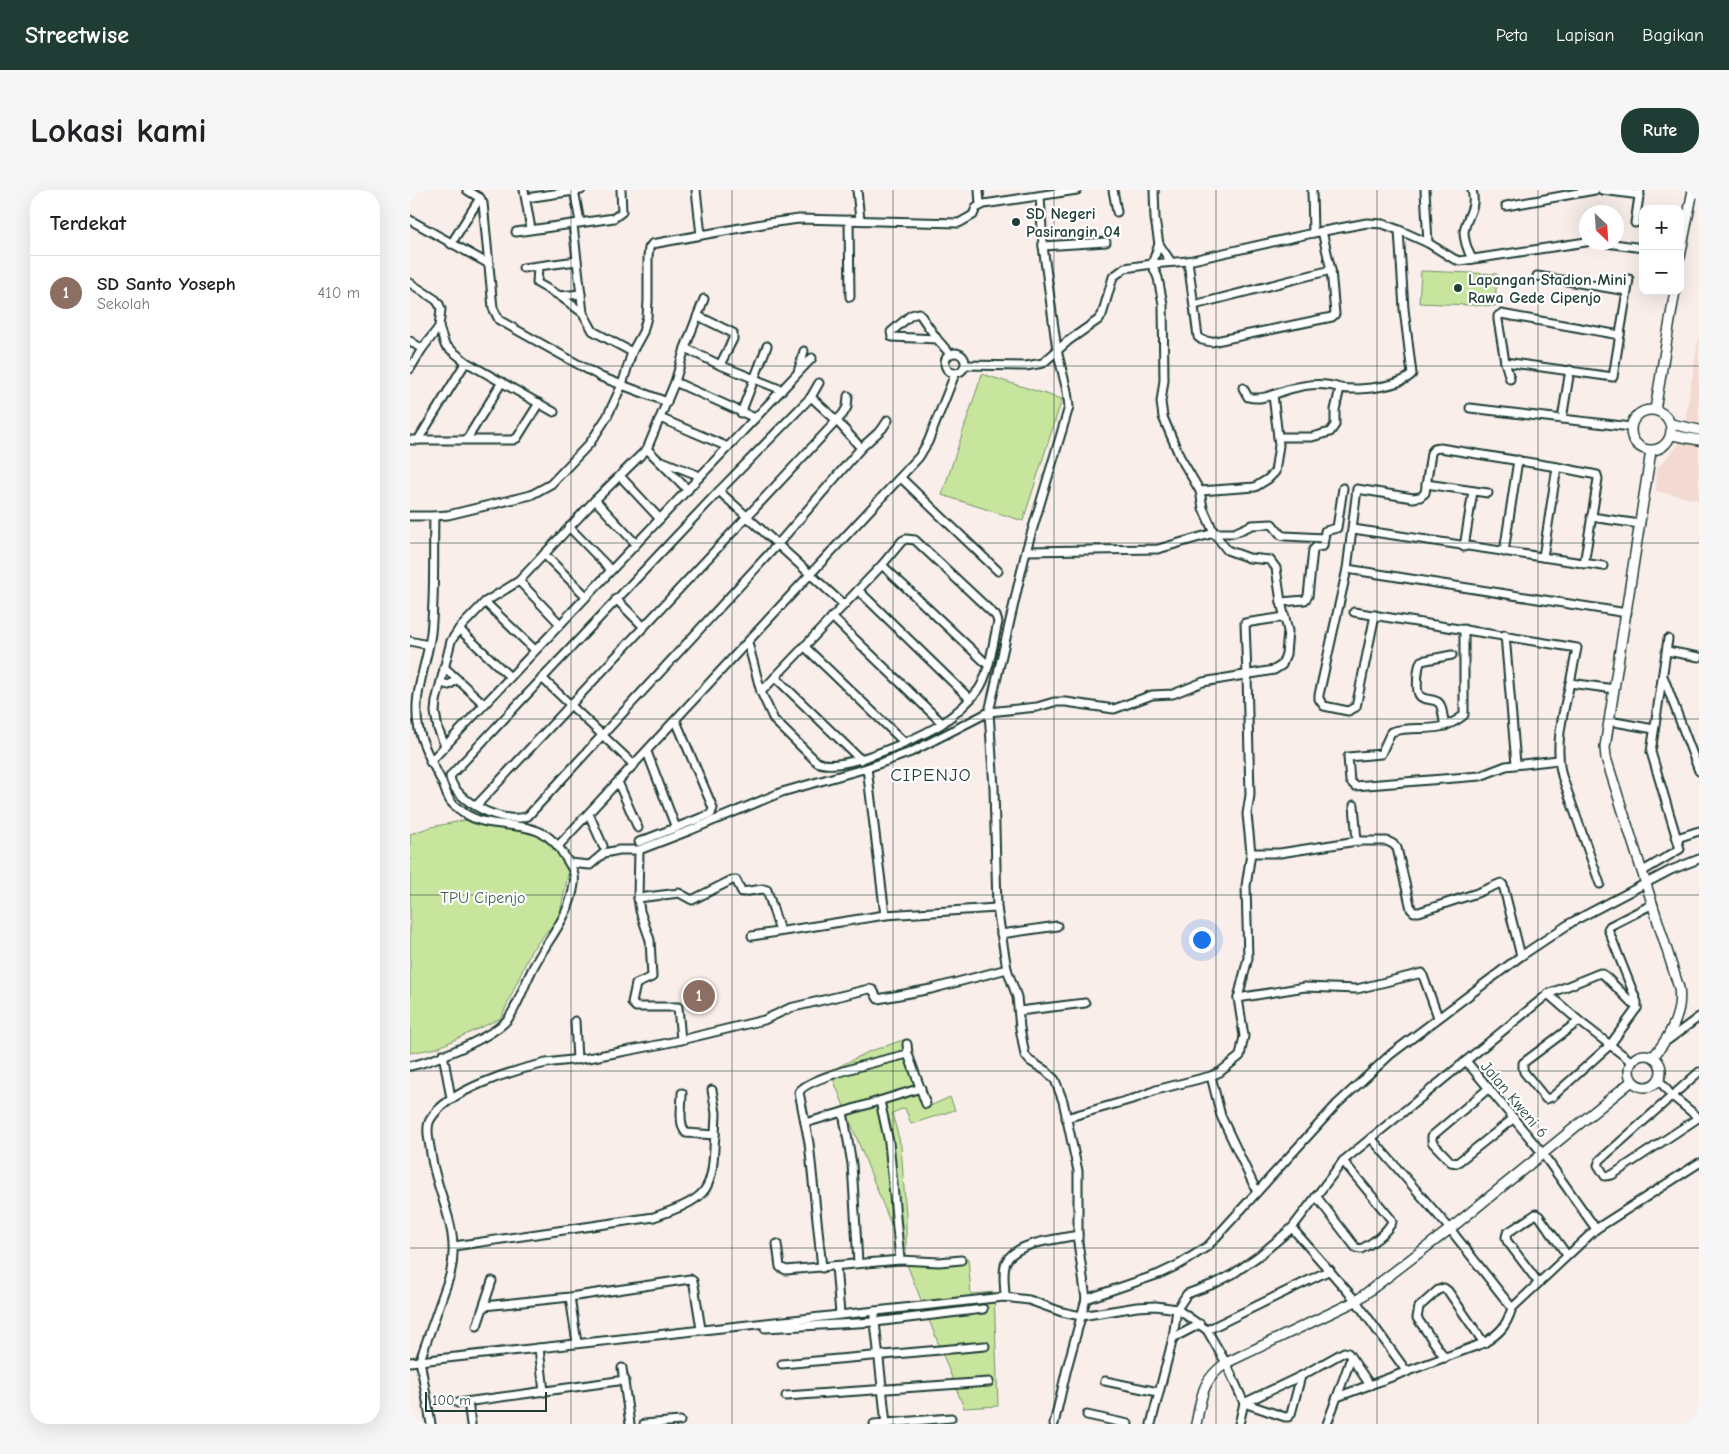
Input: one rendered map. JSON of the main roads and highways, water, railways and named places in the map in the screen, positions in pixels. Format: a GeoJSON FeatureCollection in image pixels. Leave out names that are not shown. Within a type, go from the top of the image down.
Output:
{"type":"FeatureCollection","features":[{"type":"Feature","properties":{"kind":"place","name":"SD Negeri Pasirangin 04"},"geometry":{"type":"Point","coordinates":[1016,222]}},
{"type":"Feature","properties":{"kind":"place","name":"Lapangan Stadion Mini Rawa Gede Cipenjo"},"geometry":{"type":"Point","coordinates":[1458,288]}},
{"type":"Feature","properties":{"kind":"place","name":"SD Santo Yoseph"},"geometry":{"type":"Point","coordinates":[699,996]}},
{"type":"Feature","properties":{"kind":"district","name":"CIPENJO"},"geometry":{"type":"Point","coordinates":[931,774]}},
{"type":"Feature","properties":{"kind":"park label","name":"TPU Cipenjo"},"geometry":{"type":"Point","coordinates":[483,897]}}]}
